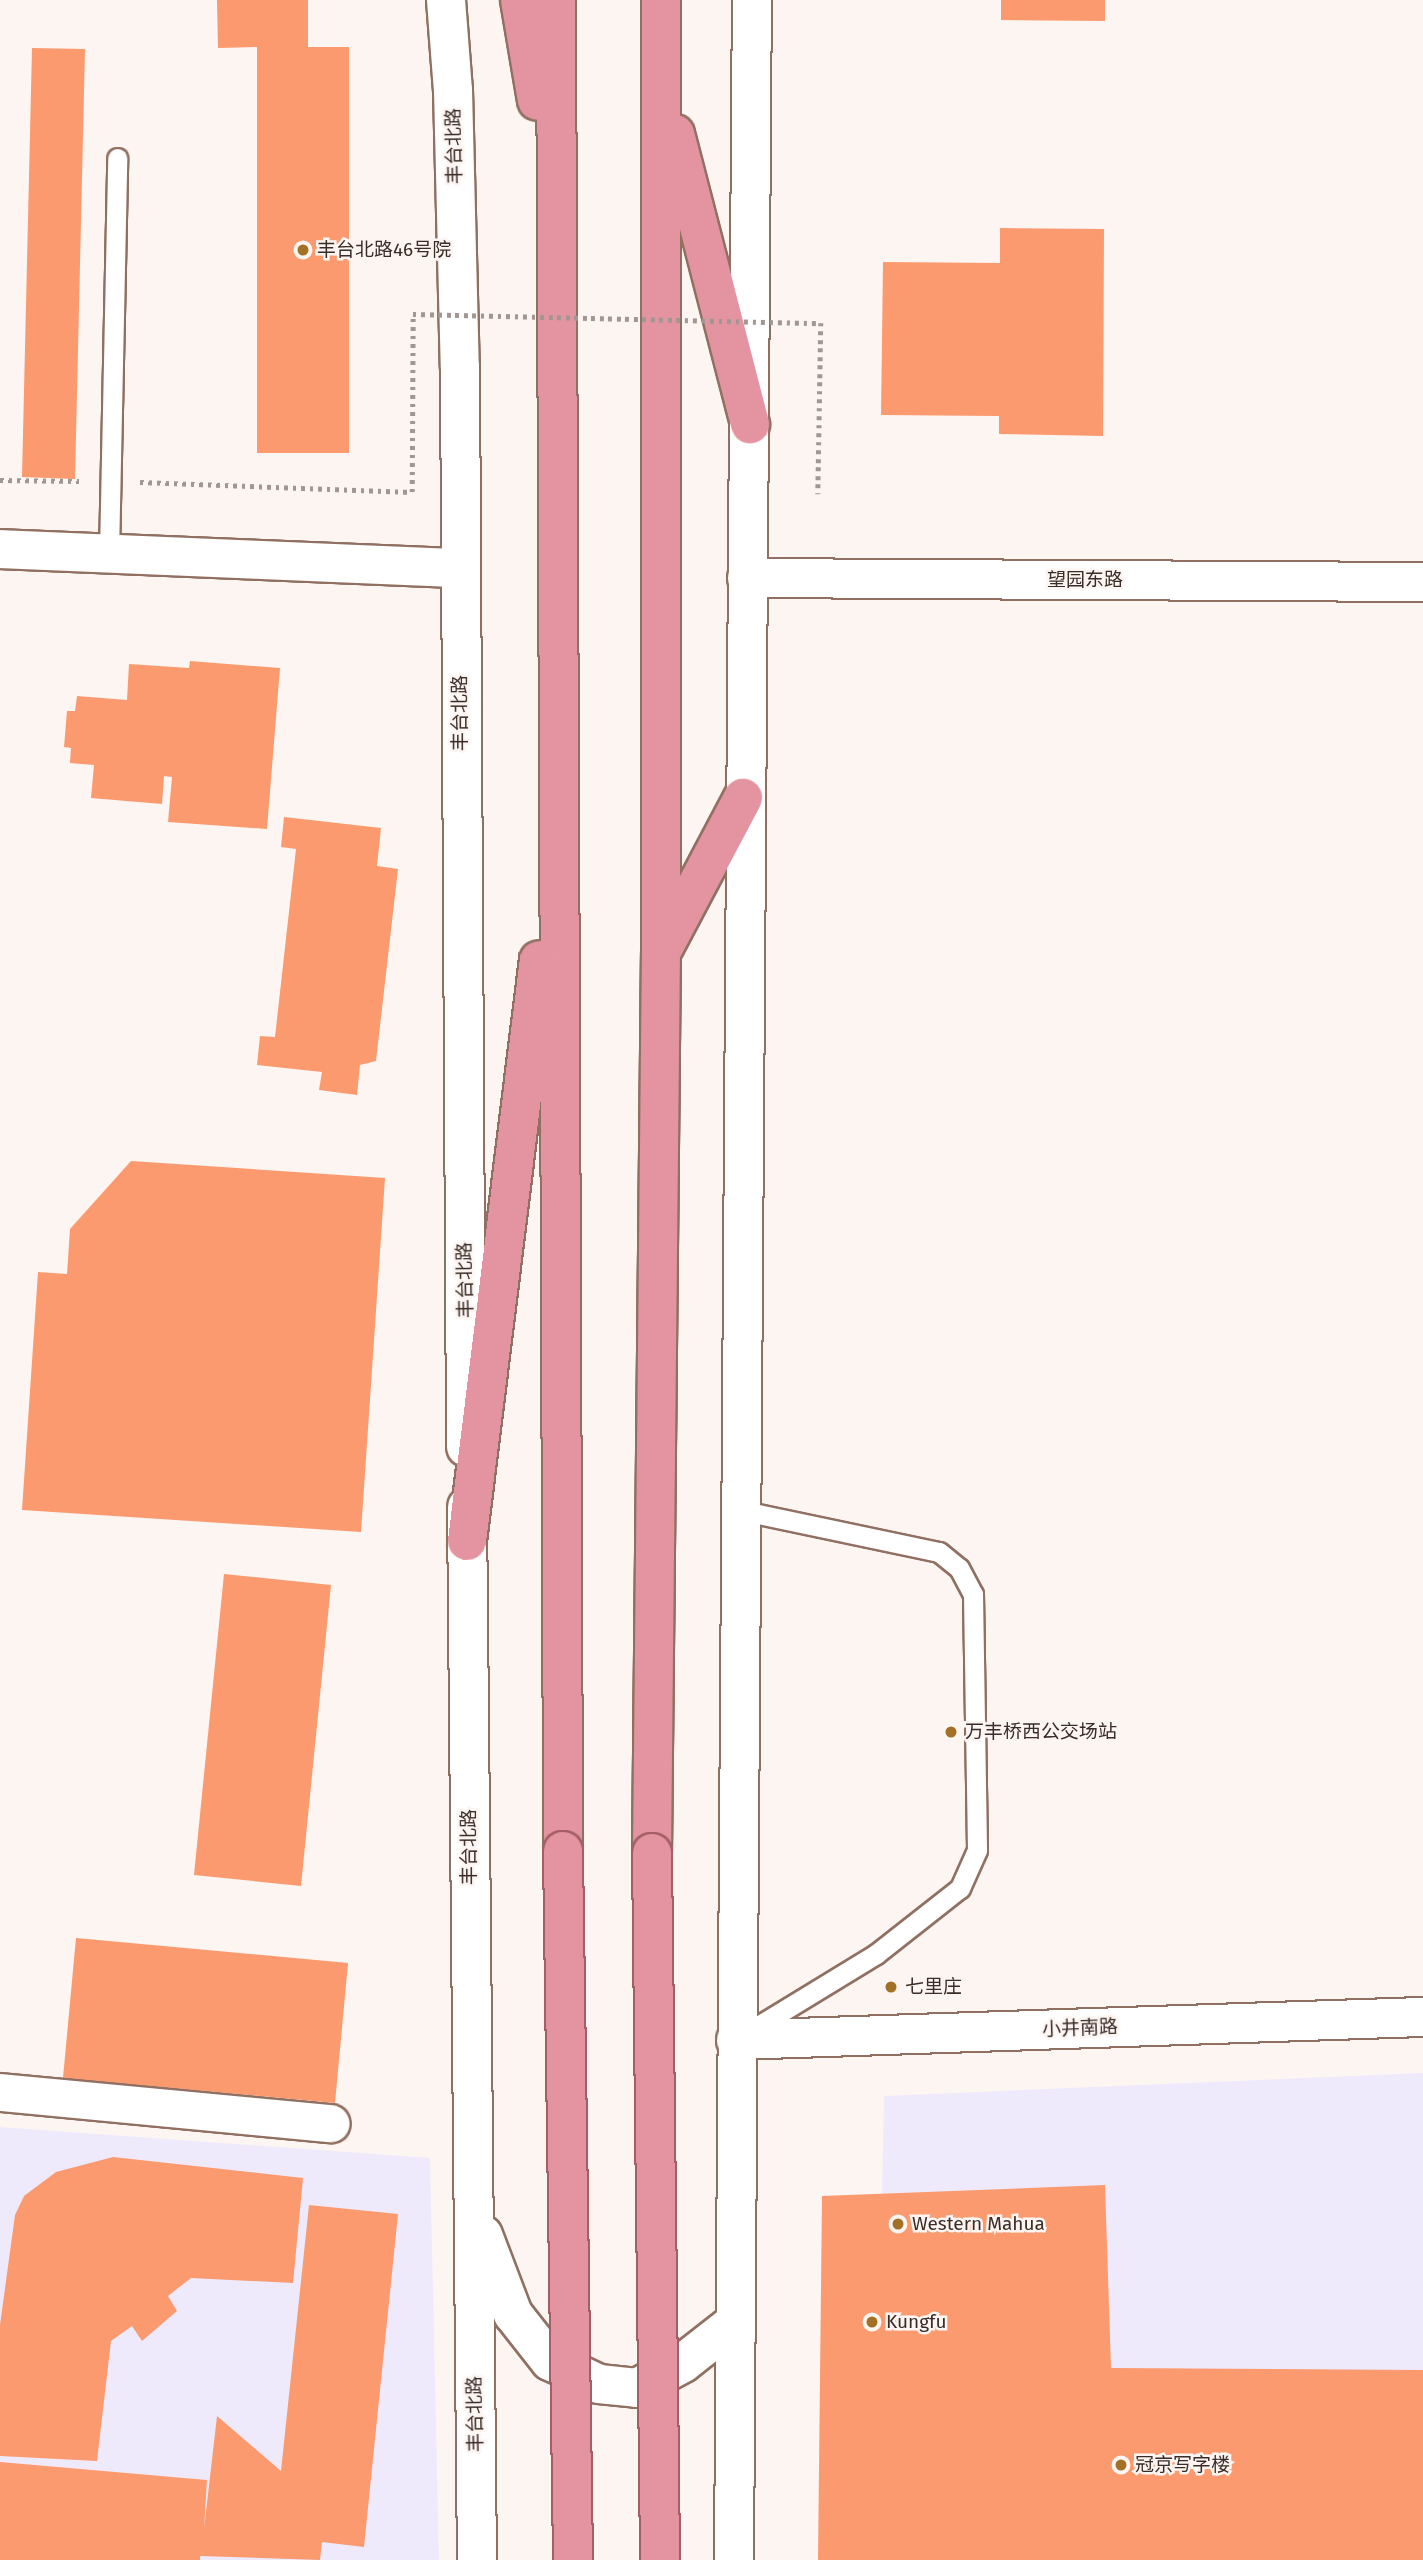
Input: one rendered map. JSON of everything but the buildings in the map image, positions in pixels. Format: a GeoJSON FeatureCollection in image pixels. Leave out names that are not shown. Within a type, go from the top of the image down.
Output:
{"type":"FeatureCollection","features":[{"type":"Feature","properties":{"kind":"highway"},"geometry":{"type":"LineString","coordinates":[[520,0],[555,202]]}},
{"type":"Feature","properties":{"kind":"highway"},"geometry":{"type":"LineString","coordinates":[[556,0],[563,1851],[573,2560]]}},
{"type":"Feature","properties":{"kind":"highway"},"geometry":{"type":"LineString","coordinates":[[660,2560],[652,1853],[661,952],[661,0]]}},
{"type":"Feature","properties":{"kind":"highway"},"geometry":{"type":"LineString","coordinates":[[661,80],[750,424]]}},
{"type":"Feature","properties":{"kind":"highway"},"geometry":{"type":"LineString","coordinates":[[661,952],[743,798]]}},
{"type":"Feature","properties":{"kind":"highway"},"geometry":{"type":"LineString","coordinates":[[467,1541],[558,802]]}},
{"type":"Feature","properties":{"kind":"street","name":"丰台北路"},"geometry":{"type":"LineString","coordinates":[[446,0],[453,90],[459,339],[477,2560]]}},
{"type":"Feature","properties":{"kind":"street"},"geometry":{"type":"LineString","coordinates":[[734,2560],[743,798],[750,424],[752,0]]}},
{"type":"Feature","properties":{"kind":"street"},"geometry":{"type":"LineString","coordinates":[[0,549],[459,568]]}},
{"type":"Feature","properties":{"kind":"street","name":"望园东路"},"geometry":{"type":"LineString","coordinates":[[747,578],[1423,582]]}},
{"type":"Feature","properties":{"kind":"street","name":"小井南路"},"geometry":{"type":"LineString","coordinates":[[736,2040],[1423,2017]]}},
{"type":"Feature","properties":{"kind":"street"},"geometry":{"type":"LineString","coordinates":[[0,2092],[331,2123]]}},
{"type":"Feature","properties":{"kind":"street"},"geometry":{"type":"LineString","coordinates":[[474,2210],[513,2314],[550,2361],[599,2384],[637,2388],[683,2363],[734,2323]]}},
{"type":"Feature","properties":{"kind":"lane"},"geometry":{"type":"LineString","coordinates":[[109,554],[113,481],[117,158]]}},
{"type":"Feature","properties":{"kind":"lane"},"geometry":{"type":"LineString","coordinates":[[736,2040],[876,1954],[960,1888],[977,1850],[973,1594],[959,1568],[939,1552],[738,1510]]}},
{"type":"Feature","properties":{"kind":"path"},"geometry":{"type":"LineString","coordinates":[[0,480],[113,481],[412,492],[413,314],[821,323],[818,494]]}},
{"type":"Feature","properties":{"kind":"shaded area"},"geometry":{"type":"Polygon","coordinates":[[[1423,2073],[1423,2560],[875,2560],[884,2096],[1423,2073]]]}},
{"type":"Feature","properties":{"kind":"shaded area"},"geometry":{"type":"Polygon","coordinates":[[[0,2127],[430,2158],[439,2560],[0,2560],[0,2127]]]}},
{"type":"Feature","properties":{"kind":"place","name":"丰台北路46号院"},"geometry":{"type":"Point","coordinates":[303,250]}},
{"type":"Feature","properties":{"kind":"place","name":"万丰桥西公交场站"},"geometry":{"type":"Point","coordinates":[951,1732]}},
{"type":"Feature","properties":{"kind":"place","name":"七里庄"},"geometry":{"type":"Point","coordinates":[891,1987]}},
{"type":"Feature","properties":{"kind":"place","name":"Western Mahua"},"geometry":{"type":"Point","coordinates":[898,2224]}},
{"type":"Feature","properties":{"kind":"place","name":"Kungfu"},"geometry":{"type":"Point","coordinates":[872,2322]}},
{"type":"Feature","properties":{"kind":"place","name":"冠京写字楼"},"geometry":{"type":"Point","coordinates":[1121,2465]}}]}
